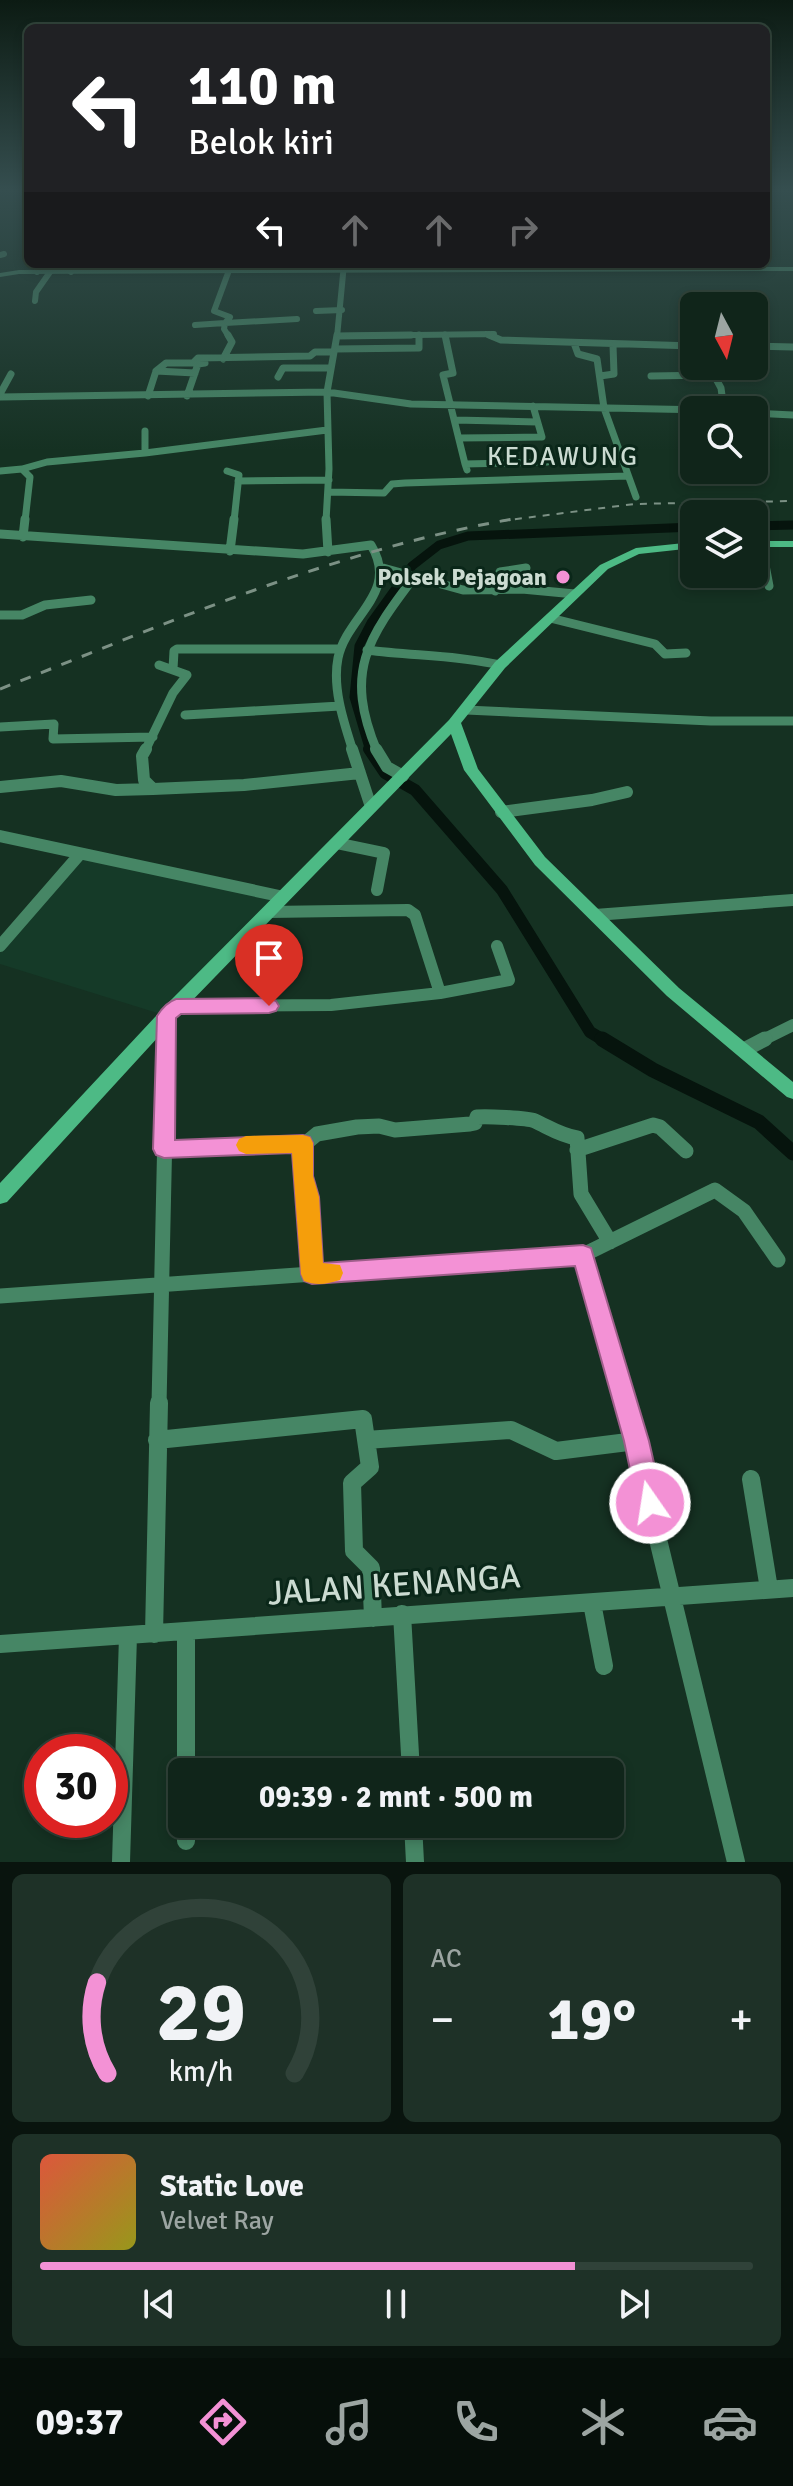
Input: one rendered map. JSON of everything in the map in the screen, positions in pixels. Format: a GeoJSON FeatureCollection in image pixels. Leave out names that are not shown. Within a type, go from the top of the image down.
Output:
{"type":"FeatureCollection","features":[{"type":"Feature","properties":{"kind":"main road"},"geometry":{"type":"LineString","coordinates":[[768,544],[793,544]]}},
{"type":"Feature","properties":{"kind":"main road"},"geometry":{"type":"LineString","coordinates":[[0,1196],[171,1011],[460,717],[500,665],[604,567],[636,551],[680,546]]}},
{"type":"Feature","properties":{"kind":"main road"},"geometry":{"type":"LineString","coordinates":[[460,717],[461,742],[471,770],[540,861],[673,992],[793,1092]]}},
{"type":"Feature","properties":{"kind":"main road"},"geometry":{"type":"LineString","coordinates":[[440,736],[461,742]]}},
{"type":"Feature","properties":{"kind":"street"},"geometry":{"type":"LineString","coordinates":[[35,301],[36,292],[47,277]]}},
{"type":"Feature","properties":{"kind":"street"},"geometry":{"type":"LineString","coordinates":[[187,396],[199,363],[215,362],[226,357],[232,342],[224,329],[230,316],[214,311],[227,277]]}},
{"type":"Feature","properties":{"kind":"street"},"geometry":{"type":"LineString","coordinates":[[328,552],[325,530],[329,480],[327,392],[342,310],[344,277]]}},
{"type":"Feature","properties":{"kind":"street"},"geometry":{"type":"LineString","coordinates":[[316,311],[342,310]]}},
{"type":"Feature","properties":{"kind":"street"},"geometry":{"type":"LineString","coordinates":[[195,325],[297,319]]}},
{"type":"Feature","properties":{"kind":"street"},"geometry":{"type":"LineString","coordinates":[[337,336],[486,334],[501,340],[680,346]]}},
{"type":"Feature","properties":{"kind":"street"},"geometry":{"type":"LineString","coordinates":[[148,396],[156,371],[166,363],[190,363],[198,358],[310,356],[315,352],[334,350],[418,349],[421,347],[419,335]]}},
{"type":"Feature","properties":{"kind":"street"},"geometry":{"type":"LineString","coordinates":[[445,335],[453,373],[443,375],[470,480]]}},
{"type":"Feature","properties":{"kind":"street"},"geometry":{"type":"LineString","coordinates":[[574,343],[578,354],[597,359],[604,408],[636,497]]}},
{"type":"Feature","properties":{"kind":"street"},"geometry":{"type":"LineString","coordinates":[[600,376],[614,374],[613,345]]}},
{"type":"Feature","properties":{"kind":"street"},"geometry":{"type":"LineString","coordinates":[[768,346],[793,347]]}},
{"type":"Feature","properties":{"kind":"street"},"geometry":{"type":"LineString","coordinates":[[278,377],[283,368],[330,368]]}},
{"type":"Feature","properties":{"kind":"street"},"geometry":{"type":"LineString","coordinates":[[156,371],[195,373]]}},
{"type":"Feature","properties":{"kind":"street"},"geometry":{"type":"LineString","coordinates":[[11,374],[0,396],[327,392],[411,404],[680,409]]}},
{"type":"Feature","properties":{"kind":"street"},"geometry":{"type":"LineString","coordinates":[[651,376],[680,376]]}},
{"type":"Feature","properties":{"kind":"street"},"geometry":{"type":"LineString","coordinates":[[459,438],[542,437],[533,406]]}},
{"type":"Feature","properties":{"kind":"street"},"geometry":{"type":"LineString","coordinates":[[768,414],[793,415]]}},
{"type":"Feature","properties":{"kind":"street"},"geometry":{"type":"LineString","coordinates":[[455,420],[537,422]]}},
{"type":"Feature","properties":{"kind":"street"},"geometry":{"type":"LineString","coordinates":[[0,471],[47,462],[327,430]]}},
{"type":"Feature","properties":{"kind":"street"},"geometry":{"type":"LineString","coordinates":[[145,431],[145,453]]}},
{"type":"Feature","properties":{"kind":"street"},"geometry":{"type":"LineString","coordinates":[[465,464],[547,462]]}},
{"type":"Feature","properties":{"kind":"street"},"geometry":{"type":"LineString","coordinates":[[230,551],[238,477],[246,467]]}},
{"type":"Feature","properties":{"kind":"street"},"geometry":{"type":"LineString","coordinates":[[22,469],[30,477]]}},
{"type":"Feature","properties":{"kind":"street"},"geometry":{"type":"LineString","coordinates":[[227,471],[238,477],[329,480]]}},
{"type":"Feature","properties":{"kind":"street"},"geometry":{"type":"LineString","coordinates":[[328,492],[384,493],[392,484],[627,476]]}},
{"type":"Feature","properties":{"kind":"street"},"geometry":{"type":"LineString","coordinates":[[0,478],[30,477]]}},
{"type":"Feature","properties":{"kind":"street"},"geometry":{"type":"LineString","coordinates":[[23,537],[30,477]]}},
{"type":"Feature","properties":{"kind":"street"},"geometry":{"type":"LineString","coordinates":[[0,534],[230,551],[328,552],[371,545],[383,568]]}},
{"type":"Feature","properties":{"kind":"street"},"geometry":{"type":"LineString","coordinates":[[383,568],[450,588],[522,589],[575,594]]}},
{"type":"Feature","properties":{"kind":"street"},"geometry":{"type":"LineString","coordinates":[[371,807],[340,706],[340,649],[366,609],[383,568]]}},
{"type":"Feature","properties":{"kind":"street"},"geometry":{"type":"LineString","coordinates":[[495,591],[500,572],[526,568]]}},
{"type":"Feature","properties":{"kind":"street"},"geometry":{"type":"LineString","coordinates":[[399,780],[372,742],[363,709],[361,669],[383,618],[414,576]]}},
{"type":"Feature","properties":{"kind":"street"},"geometry":{"type":"LineString","coordinates":[[0,615],[25,614],[44,605],[91,600]]}},
{"type":"Feature","properties":{"kind":"street"},"geometry":{"type":"LineString","coordinates":[[550,618],[655,644],[665,654],[686,653]]}},
{"type":"Feature","properties":{"kind":"street"},"geometry":{"type":"LineString","coordinates":[[173,669],[175,649],[340,649]]}},
{"type":"Feature","properties":{"kind":"street"},"geometry":{"type":"LineString","coordinates":[[367,650],[429,658],[465,657],[500,665]]}},
{"type":"Feature","properties":{"kind":"street"},"geometry":{"type":"LineString","coordinates":[[153,789],[144,780],[142,756],[174,689],[187,676],[159,665]]}},
{"type":"Feature","properties":{"kind":"street"},"geometry":{"type":"LineString","coordinates":[[185,715],[340,706]]}},
{"type":"Feature","properties":{"kind":"street"},"geometry":{"type":"LineString","coordinates":[[460,717],[793,721]]}},
{"type":"Feature","properties":{"kind":"street"},"geometry":{"type":"LineString","coordinates":[[0,727],[54,724],[53,739],[153,737]]}},
{"type":"Feature","properties":{"kind":"street"},"geometry":{"type":"LineString","coordinates":[[0,802],[1,787],[61,781],[116,790],[244,785],[360,773]]}},
{"type":"Feature","properties":{"kind":"street"},"geometry":{"type":"LineString","coordinates":[[501,812],[592,800],[627,792]]}},
{"type":"Feature","properties":{"kind":"street"},"geometry":{"type":"LineString","coordinates":[[0,836],[284,897]]}},
{"type":"Feature","properties":{"kind":"street"},"geometry":{"type":"LineString","coordinates":[[336,843],[384,853],[384,863],[377,877],[377,890]]}},
{"type":"Feature","properties":{"kind":"street"},"geometry":{"type":"LineString","coordinates":[[0,946],[80,854]]}},
{"type":"Feature","properties":{"kind":"street"},"geometry":{"type":"LineString","coordinates":[[595,915],[793,900]]}},
{"type":"Feature","properties":{"kind":"street"},"geometry":{"type":"LineString","coordinates":[[269,912],[408,910],[415,915],[440,993]]}},
{"type":"Feature","properties":{"kind":"street"},"geometry":{"type":"LineString","coordinates":[[154,1634],[164,1149],[171,1011],[331,1005],[440,993],[509,980],[497,946]]}},
{"type":"Feature","properties":{"kind":"street"},"geometry":{"type":"LineString","coordinates":[[744,1050],[793,1025]]}},
{"type":"Feature","properties":{"kind":"street"},"geometry":{"type":"LineString","coordinates":[[164,1149],[303,1143],[319,1133],[357,1127],[379,1126],[395,1130],[470,1124],[475,1123],[477,1117],[490,1115],[501,1119],[531,1119],[562,1136],[575,1136],[579,1141],[581,1194],[610,1242]]}},
{"type":"Feature","properties":{"kind":"street"},"geometry":{"type":"LineString","coordinates":[[577,1150],[653,1125],[660,1127],[686,1151]]}},
{"type":"Feature","properties":{"kind":"street"},"geometry":{"type":"LineString","coordinates":[[303,1143],[302,1176],[308,1197],[312,1274]]}},
{"type":"Feature","properties":{"kind":"street"},"geometry":{"type":"LineString","coordinates":[[0,1296],[583,1255],[715,1190],[747,1215],[778,1260]]}},
{"type":"Feature","properties":{"kind":"street"},"geometry":{"type":"LineString","coordinates":[[583,1255],[636,1441],[736,1862]]}},
{"type":"Feature","properties":{"kind":"street"},"geometry":{"type":"LineString","coordinates":[[157,1440],[360,1417],[364,1421],[369,1470],[352,1483],[350,1499],[354,1551],[371,1568],[373,1618]]}},
{"type":"Feature","properties":{"kind":"street"},"geometry":{"type":"LineString","coordinates":[[366,1440],[511,1430],[556,1451],[636,1441]]}},
{"type":"Feature","properties":{"kind":"street"},"geometry":{"type":"LineString","coordinates":[[751,1479],[769,1589]]}},
{"type":"Feature","properties":{"kind":"street","name":"JALAN KENANGA"},"geometry":{"type":"LineString","coordinates":[[0,1644],[793,1588]]}},
{"type":"Feature","properties":{"kind":"street"},"geometry":{"type":"LineString","coordinates":[[592,1603],[604,1666]]}},
{"type":"Feature","properties":{"kind":"street"},"geometry":{"type":"LineString","coordinates":[[402,1614],[410,1758]]}},
{"type":"Feature","properties":{"kind":"street"},"geometry":{"type":"LineString","coordinates":[[186,1632],[186,1758]]}},
{"type":"Feature","properties":{"kind":"street"},"geometry":{"type":"LineString","coordinates":[[121,1862],[128,1636]]}},
{"type":"Feature","properties":{"kind":"street"},"geometry":{"type":"LineString","coordinates":[[414,1838],[415,1862]]}},
{"type":"Feature","properties":{"kind":"shaded area"},"geometry":{"type":"Polygon","coordinates":[[[72,856],[277,897],[167,1016],[0,964],[0,945],[72,856]]]}},
{"type":"Feature","properties":{"kind":"waterway"},"geometry":{"type":"LineString","coordinates":[[768,526],[793,525]]}},
{"type":"Feature","properties":{"kind":"waterway"},"geometry":{"type":"LineString","coordinates":[[370,750],[354,697],[359,646],[371,623],[412,566],[439,545],[468,536],[680,528]]}},
{"type":"Feature","properties":{"kind":"waterway"},"geometry":{"type":"LineString","coordinates":[[370,750],[385,773],[415,790],[502,890],[590,1032],[605,1041]]}},
{"type":"Feature","properties":{"kind":"waterway"},"geometry":{"type":"LineString","coordinates":[[602,1039],[653,1070],[759,1122],[793,1153]]}},
{"type":"Feature","properties":{"kind":"railway"},"geometry":{"type":"LineString","coordinates":[[506,520],[634,504],[793,501]]}},
{"type":"Feature","properties":{"kind":"railway"},"geometry":{"type":"LineString","coordinates":[[506,520],[513,519]]}},
{"type":"Feature","properties":{"kind":"railway"},"geometry":{"type":"LineString","coordinates":[[0,689],[189,614],[316,569],[446,532],[506,520]]}},
{"type":"Feature","properties":{"kind":"railway"},"geometry":{"type":"LineString","coordinates":[[501,521],[506,520]]}},
{"type":"Feature","properties":{"kind":"slow traffic"},"geometry":{"type":"LineString","coordinates":[[246,1145],[303,1143],[302,1176],[308,1197],[312,1274],[332,1273]]}},
{"type":"Feature","properties":{"kind":"place","name":"Polsek Pejagoan"},"geometry":{"type":"Point","coordinates":[563,577]}},
{"type":"Feature","properties":{"kind":"district","name":"KEDAWUNG"},"geometry":{"type":"Point","coordinates":[563,457]}},
{"type":"Feature","properties":{"kind":"route"},"geometry":{"type":"LineString","coordinates":[[269,1006],[176,1006],[167,1016],[164,1149],[303,1143],[302,1176],[308,1197],[312,1274],[583,1255],[636,1441],[650,1503]]}}]}
